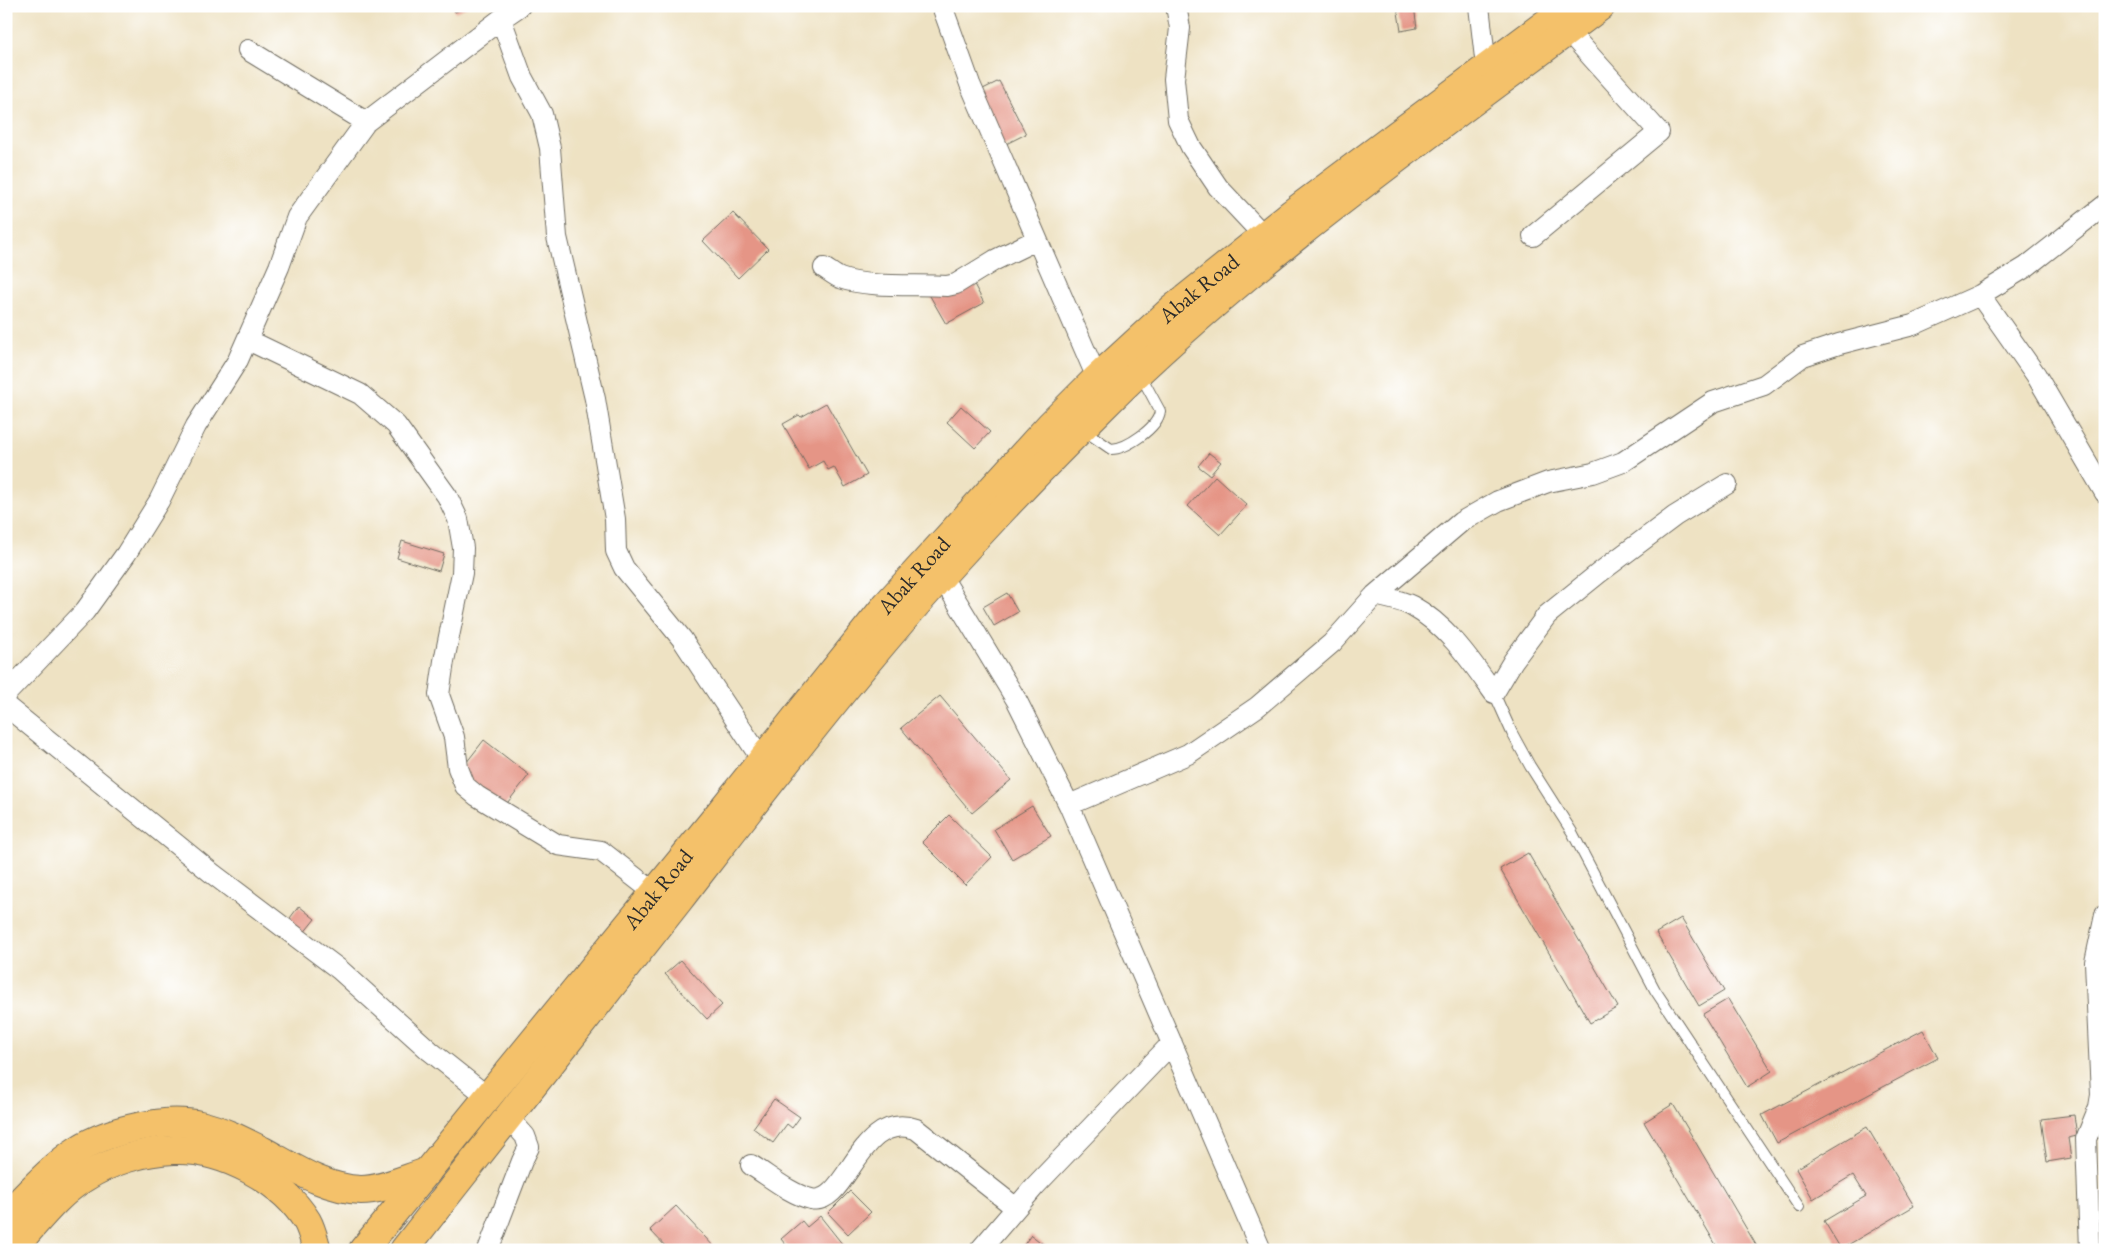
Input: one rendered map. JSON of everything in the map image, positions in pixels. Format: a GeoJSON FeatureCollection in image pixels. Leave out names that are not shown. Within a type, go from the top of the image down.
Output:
{"type":"FeatureCollection","features":[{"type":"Feature","properties":{"kind":"highway","name":"Abak Road"},"geometry":{"type":"LineString","coordinates":[[363,1250],[887,604],[1050,425],[1097,378],[1172,310],[1264,236],[1486,67],[1564,18],[1601,6]]}},
{"type":"Feature","properties":{"kind":"highway","name":"Abak Road"},"geometry":{"type":"LineString","coordinates":[[404,1250],[862,668],[968,547],[1139,372],[1248,274],[1564,18]]}},
{"type":"Feature","properties":{"kind":"highway"},"geometry":{"type":"LineString","coordinates":[[6,1216],[51,1171],[80,1148],[134,1128],[158,1123],[199,1125],[235,1137],[313,1179],[339,1186],[362,1190],[427,1172]]}},
{"type":"Feature","properties":{"kind":"highway"},"geometry":{"type":"LineString","coordinates":[[11,1250],[61,1197],[83,1178],[102,1168],[151,1152],[176,1150],[208,1154],[242,1166],[278,1188],[307,1222],[316,1250]]}},
{"type":"Feature","properties":{"kind":"highway"},"geometry":{"type":"LineString","coordinates":[[428,1250],[432,1242],[438,1206]]}},
{"type":"Feature","properties":{"kind":"street"},"geometry":{"type":"LineString","coordinates":[[6,694],[85,611],[126,554],[159,500],[196,426],[238,360],[279,267],[297,217],[366,122],[520,6]]}},
{"type":"Feature","properties":{"kind":"street"},"geometry":{"type":"LineString","coordinates":[[942,6],[970,84],[1097,378]]}},
{"type":"Feature","properties":{"kind":"street"},"geometry":{"type":"LineString","coordinates":[[1176,6],[1180,28],[1174,80],[1178,120],[1191,147],[1218,187],[1264,236]]}},
{"type":"Feature","properties":{"kind":"street"},"geometry":{"type":"LineString","coordinates":[[1479,6],[1486,67]]}},
{"type":"Feature","properties":{"kind":"street"},"geometry":{"type":"LineString","coordinates":[[1533,236],[1660,132],[1564,18]]}},
{"type":"Feature","properties":{"kind":"street"},"geometry":{"type":"LineString","coordinates":[[501,19],[522,77],[542,114],[550,148],[558,237],[595,399],[614,519],[616,551],[624,568],[682,639],[762,760]]}},
{"type":"Feature","properties":{"kind":"street"},"geometry":{"type":"LineString","coordinates":[[248,50],[366,122]]}},
{"type":"Feature","properties":{"kind":"street"},"geometry":{"type":"LineString","coordinates":[[1068,805],[1188,754],[1257,707],[1332,643],[1375,595],[1461,522],[1498,501],[1548,482],[1593,472],[1623,462],[1713,402],[1764,385],[1803,356],[1839,344],[1913,325],[1980,295],[2026,267],[2105,205]]}},
{"type":"Feature","properties":{"kind":"street"},"geometry":{"type":"LineString","coordinates":[[824,268],[840,278],[852,281],[880,284],[947,286],[956,284],[995,260],[1036,240]]}},
{"type":"Feature","properties":{"kind":"street"},"geometry":{"type":"LineString","coordinates":[[1980,295],[2036,375],[2105,493]]}},
{"type":"Feature","properties":{"kind":"street"},"geometry":{"type":"LineString","coordinates":[[248,340],[360,394],[396,425],[447,496],[458,519],[463,556],[462,573],[444,660],[440,696],[454,737],[458,768],[465,786],[477,796],[558,845],[601,851],[655,892]]}},
{"type":"Feature","properties":{"kind":"street"},"geometry":{"type":"LineString","coordinates":[[1375,595],[1410,605],[1438,624],[1465,653],[1494,693],[1513,660],[1547,615],[1675,516],[1727,484]]}},
{"type":"Feature","properties":{"kind":"street"},"geometry":{"type":"LineString","coordinates":[[942,577],[1017,701],[1068,805],[1261,1250]]}},
{"type":"Feature","properties":{"kind":"street"},"geometry":{"type":"LineString","coordinates":[[6,706],[213,874],[340,970],[430,1051],[488,1097]]}},
{"type":"Feature","properties":{"kind":"street"},"geometry":{"type":"LineString","coordinates":[[2090,1250],[2095,1138],[2101,1095],[2095,962],[2105,915]]}},
{"type":"Feature","properties":{"kind":"street"},"geometry":{"type":"LineString","coordinates":[[980,1250],[1016,1208],[1172,1043]]}},
{"type":"Feature","properties":{"kind":"street"},"geometry":{"type":"LineString","coordinates":[[488,1250],[529,1147],[525,1136],[508,1117]]}},
{"type":"Feature","properties":{"kind":"street"},"geometry":{"type":"LineString","coordinates":[[751,1165],[812,1200],[824,1197],[836,1187],[878,1134],[894,1126],[905,1126],[916,1129],[1016,1208]]}},
{"type":"Feature","properties":{"kind":"lane"},"geometry":{"type":"LineString","coordinates":[[1082,429],[1111,449],[1124,447],[1146,431],[1160,415],[1160,412],[1139,372]]}},
{"type":"Feature","properties":{"kind":"lane"},"geometry":{"type":"LineString","coordinates":[[1494,693],[1512,734],[1572,832],[1655,990],[1799,1207]]}},
{"type":"Feature","properties":{"kind":"building"},"geometry":{"type":"Polygon","coordinates":[[[453,6],[469,6],[455,12],[453,6]]]}},
{"type":"Feature","properties":{"kind":"building"},"geometry":{"type":"Polygon","coordinates":[[[1397,6],[1414,6],[1417,28],[1401,31],[1397,6]]]}},
{"type":"Feature","properties":{"kind":"building"},"geometry":{"type":"Polygon","coordinates":[[[999,81],[1026,134],[1002,146],[975,93],[999,81]]]}},
{"type":"Feature","properties":{"kind":"building"},"geometry":{"type":"Polygon","coordinates":[[[733,213],[768,249],[738,278],[703,241],[733,213]]]}},
{"type":"Feature","properties":{"kind":"building"},"geometry":{"type":"Polygon","coordinates":[[[969,275],[984,303],[946,324],[930,296],[969,275]]]}},
{"type":"Feature","properties":{"kind":"building"},"geometry":{"type":"Polygon","coordinates":[[[826,403],[867,475],[845,487],[834,467],[828,470],[823,461],[809,469],[783,424],[799,415],[801,417],[826,403]]]}},
{"type":"Feature","properties":{"kind":"building"},"geometry":{"type":"Polygon","coordinates":[[[961,406],[990,432],[975,448],[947,422],[961,406]]]}},
{"type":"Feature","properties":{"kind":"building"},"geometry":{"type":"Polygon","coordinates":[[[1209,453],[1221,462],[1210,475],[1198,466],[1209,453]]]}},
{"type":"Feature","properties":{"kind":"building"},"geometry":{"type":"Polygon","coordinates":[[[1215,476],[1247,505],[1220,535],[1188,506],[1215,476]]]}},
{"type":"Feature","properties":{"kind":"building"},"geometry":{"type":"Polygon","coordinates":[[[402,541],[444,554],[439,571],[397,558],[402,541]]]}},
{"type":"Feature","properties":{"kind":"building"},"geometry":{"type":"Polygon","coordinates":[[[1007,593],[1018,612],[994,626],[983,607],[1007,593]]]}},
{"type":"Feature","properties":{"kind":"building"},"geometry":{"type":"Polygon","coordinates":[[[940,696],[1011,780],[972,813],[901,728],[940,696]]]}},
{"type":"Feature","properties":{"kind":"building"},"geometry":{"type":"Polygon","coordinates":[[[484,740],[529,775],[504,807],[459,772],[484,740]]]}},
{"type":"Feature","properties":{"kind":"building"},"geometry":{"type":"Polygon","coordinates":[[[1032,806],[1051,836],[1012,859],[994,829],[1032,806]]]}},
{"type":"Feature","properties":{"kind":"building"},"geometry":{"type":"Polygon","coordinates":[[[949,815],[992,857],[965,885],[922,842],[949,815]]]}},
{"type":"Feature","properties":{"kind":"building"},"geometry":{"type":"Polygon","coordinates":[[[1528,853],[1618,1007],[1590,1023],[1500,869],[1528,853]]]}},
{"type":"Feature","properties":{"kind":"building"},"geometry":{"type":"Polygon","coordinates":[[[299,906],[315,919],[303,934],[287,922],[299,906]]]}},
{"type":"Feature","properties":{"kind":"building"},"geometry":{"type":"Polygon","coordinates":[[[1681,918],[1724,991],[1699,1006],[1656,933],[1681,918]]]}},
{"type":"Feature","properties":{"kind":"building"},"geometry":{"type":"Polygon","coordinates":[[[681,960],[722,1005],[707,1019],[665,974],[681,960]]]}},
{"type":"Feature","properties":{"kind":"building"},"geometry":{"type":"Polygon","coordinates":[[[1728,999],[1772,1071],[1747,1087],[1703,1014],[1728,999]]]}},
{"type":"Feature","properties":{"kind":"building"},"geometry":{"type":"Polygon","coordinates":[[[1923,1030],[1938,1058],[1777,1143],[1762,1115],[1923,1030]]]}},
{"type":"Feature","properties":{"kind":"building"},"geometry":{"type":"Polygon","coordinates":[[[774,1099],[800,1117],[792,1128],[787,1124],[773,1143],[753,1128],[774,1099]]]}},
{"type":"Feature","properties":{"kind":"building"},"geometry":{"type":"Polygon","coordinates":[[[1673,1104],[1759,1250],[1719,1250],[1644,1122],[1673,1104]]]}},
{"type":"Feature","properties":{"kind":"building"},"geometry":{"type":"Polygon","coordinates":[[[2074,1115],[2077,1136],[2068,1138],[2071,1158],[2047,1162],[2041,1119],[2074,1115]]]}},
{"type":"Feature","properties":{"kind":"building"},"geometry":{"type":"Polygon","coordinates":[[[1867,1127],[1914,1206],[1841,1249],[1824,1221],[1866,1196],[1853,1175],[1813,1199],[1796,1169],[1867,1127]]]}},
{"type":"Feature","properties":{"kind":"building"},"geometry":{"type":"Polygon","coordinates":[[[850,1191],[871,1212],[848,1234],[828,1213],[850,1191]]]}},
{"type":"Feature","properties":{"kind":"building"},"geometry":{"type":"Polygon","coordinates":[[[676,1206],[717,1250],[669,1250],[650,1230],[676,1206]]]}},
{"type":"Feature","properties":{"kind":"building"},"geometry":{"type":"Polygon","coordinates":[[[820,1216],[847,1250],[790,1250],[781,1239],[802,1221],[807,1227],[820,1216]]]}},
{"type":"Feature","properties":{"kind":"building"},"geometry":{"type":"Polygon","coordinates":[[[1031,1235],[1051,1250],[1020,1250],[1031,1235]]]}}]}
